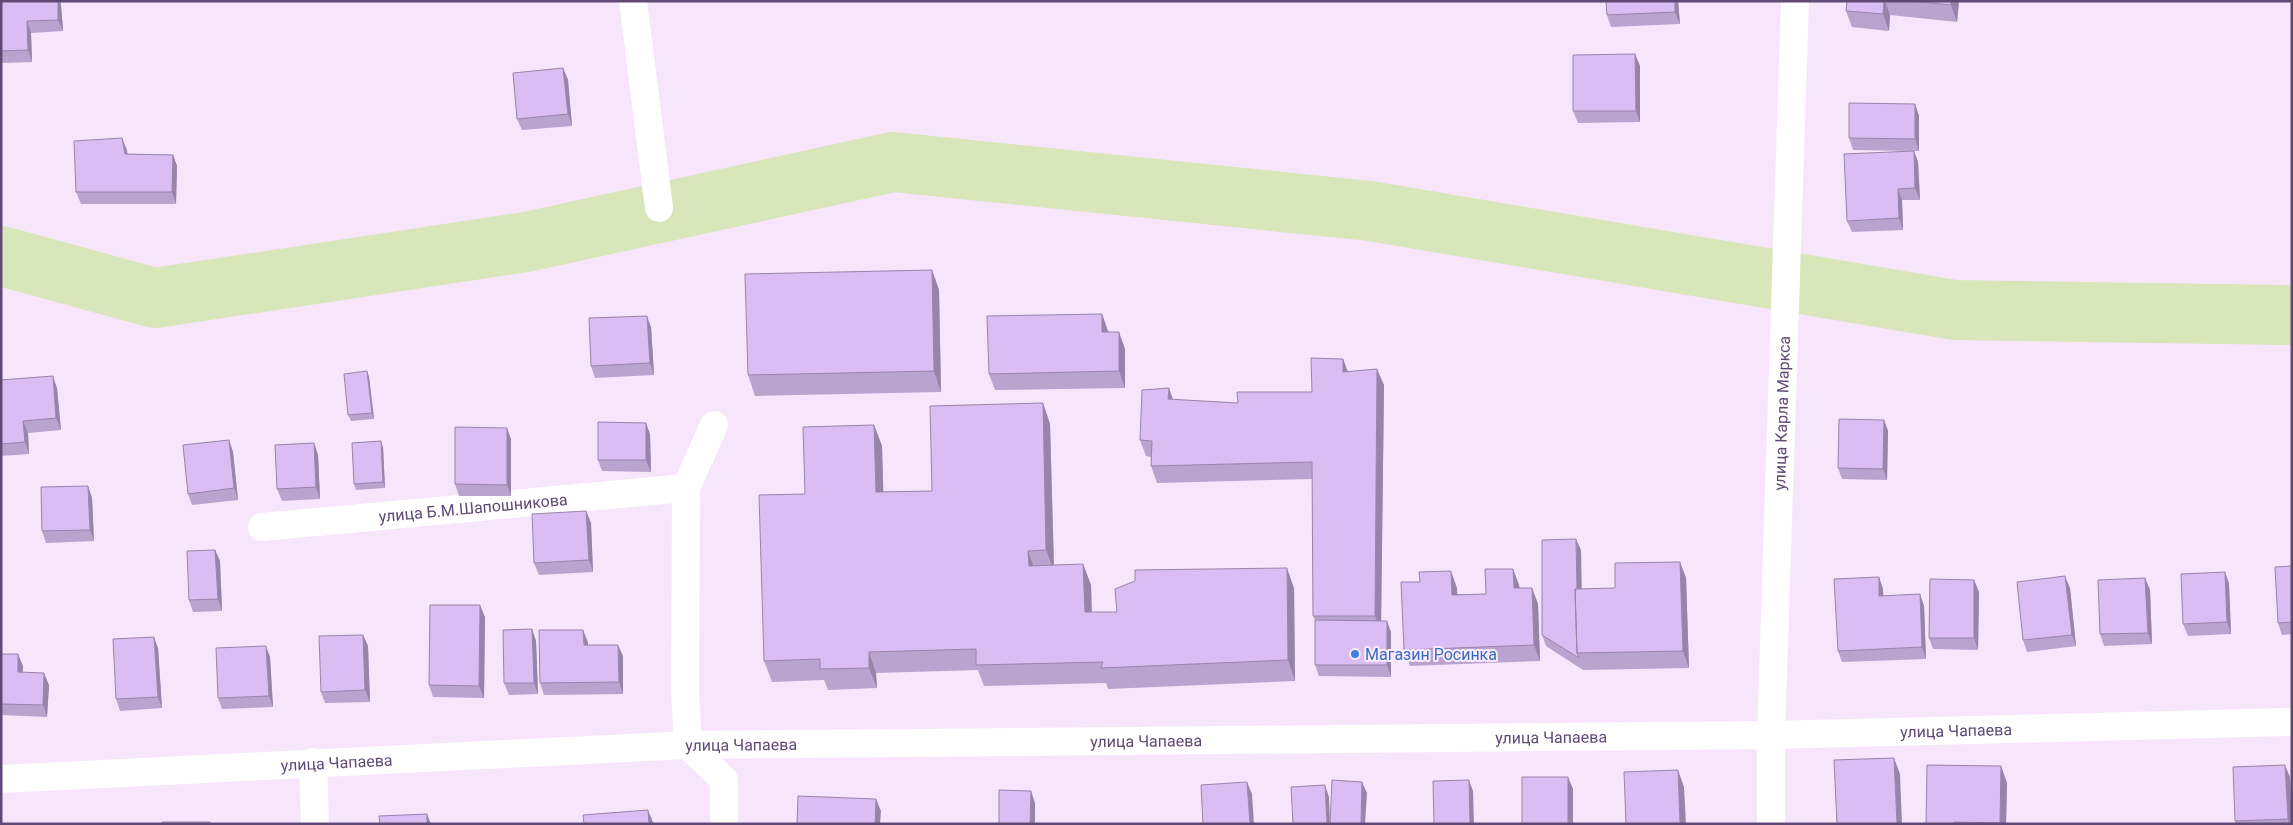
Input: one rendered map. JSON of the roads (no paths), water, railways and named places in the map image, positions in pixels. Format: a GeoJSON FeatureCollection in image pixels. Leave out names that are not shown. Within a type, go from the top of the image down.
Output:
{"type":"FeatureCollection","features":[{"type":"Feature","properties":{"kind":"street"},"geometry":{"type":"LineString","coordinates":[[633,1],[660,208]]}},
{"type":"Feature","properties":{"kind":"street","name":"улица Карла Маркса"},"geometry":{"type":"LineString","coordinates":[[1771,824],[1771,735],[1795,1]]}},
{"type":"Feature","properties":{"kind":"street"},"geometry":{"type":"LineString","coordinates":[[714,425],[686,488],[685,692],[688,744],[724,780],[724,824]]}},
{"type":"Feature","properties":{"kind":"street","name":"улица Б.М.Шапошникова"},"geometry":{"type":"LineString","coordinates":[[262,528],[686,488]]}},
{"type":"Feature","properties":{"kind":"street","name":"улица Чапаева"},"geometry":{"type":"LineString","coordinates":[[1,779],[688,744],[1771,735],[2292,722]]}},
{"type":"Feature","properties":{"kind":"street"},"geometry":{"type":"LineString","coordinates":[[313,762],[316,824]]}},
{"type":"Feature","properties":{"kind":"waterway"},"geometry":{"type":"LineString","coordinates":[[1,256],[155,298],[526,242],[893,162],[1370,211],[1955,310],[2292,315]]}},
{"type":"Feature","properties":{"kind":"place","name":"Магазин Росинка"},"geometry":{"type":"Point","coordinates":[1355,654]}}]}
